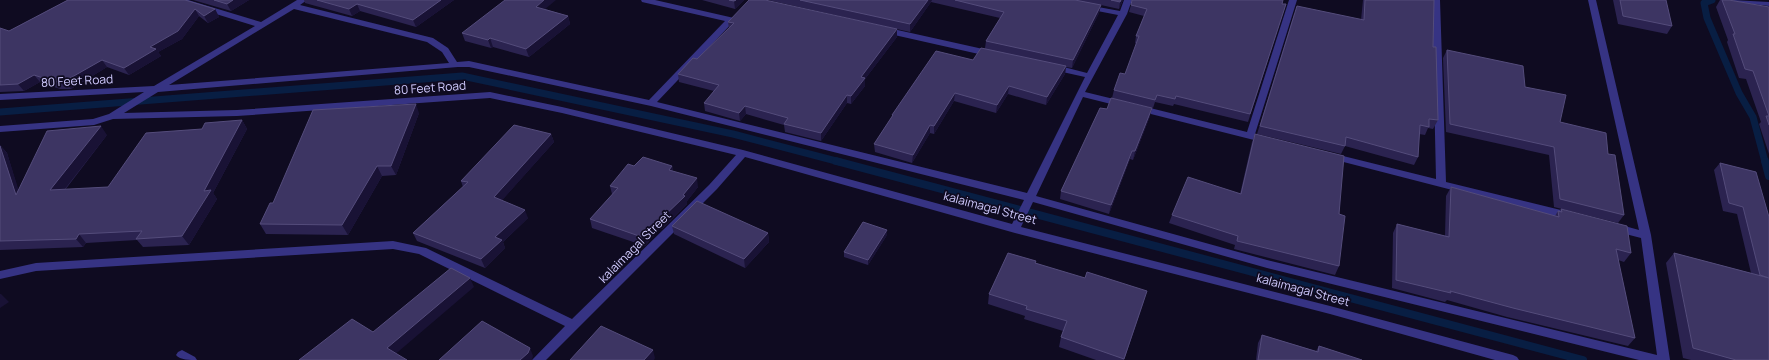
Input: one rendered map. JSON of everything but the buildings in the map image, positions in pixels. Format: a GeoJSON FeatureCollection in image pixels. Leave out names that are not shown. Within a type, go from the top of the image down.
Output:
{"type":"FeatureCollection","features":[{"type":"Feature","properties":{"kind":"street"},"geometry":{"type":"LineString","coordinates":[[180,0],[261,25]]}},
{"type":"Feature","properties":{"kind":"street"},"geometry":{"type":"LineString","coordinates":[[156,89],[303,0]]}},
{"type":"Feature","properties":{"kind":"street"},"geometry":{"type":"LineString","coordinates":[[645,0],[733,18],[651,103]]}},
{"type":"Feature","properties":{"kind":"street"},"geometry":{"type":"LineString","coordinates":[[1016,226],[1080,94],[1123,14],[1128,0]]}},
{"type":"Feature","properties":{"kind":"street"},"geometry":{"type":"LineString","coordinates":[[1250,136],[1293,0]]}},
{"type":"Feature","properties":{"kind":"street"},"geometry":{"type":"LineString","coordinates":[[1436,0],[1441,183]]}},
{"type":"Feature","properties":{"kind":"street"},"geometry":{"type":"LineString","coordinates":[[1592,0],[1646,235],[1664,360]]}},
{"type":"Feature","properties":{"kind":"street"},"geometry":{"type":"LineString","coordinates":[[1736,0],[1769,4]]}},
{"type":"Feature","properties":{"kind":"street"},"geometry":{"type":"LineString","coordinates":[[1078,5],[1123,14]]}},
{"type":"Feature","properties":{"kind":"street"},"geometry":{"type":"LineString","coordinates":[[293,6],[430,40],[445,50],[455,66]]}},
{"type":"Feature","properties":{"kind":"street"},"geometry":{"type":"LineString","coordinates":[[873,28],[997,55]]}},
{"type":"Feature","properties":{"kind":"street","name":"80 Feet Road"},"geometry":{"type":"LineString","coordinates":[[0,97],[156,89],[469,64],[651,103],[759,130]]}},
{"type":"Feature","properties":{"kind":"street"},"geometry":{"type":"LineString","coordinates":[[1044,66],[1090,76]]}},
{"type":"Feature","properties":{"kind":"street","name":"80 Feet Road"},"geometry":{"type":"LineString","coordinates":[[0,129],[94,122],[112,116],[156,89]]}},
{"type":"Feature","properties":{"kind":"street"},"geometry":{"type":"LineString","coordinates":[[1080,94],[1273,142]]}},
{"type":"Feature","properties":{"kind":"street","name":"80 Feet Road"},"geometry":{"type":"LineString","coordinates":[[112,116],[237,113],[490,95],[562,110],[743,153]]}},
{"type":"Feature","properties":{"kind":"street","name":"kalaimagal Street"},"geometry":{"type":"LineString","coordinates":[[759,130],[1030,199],[1267,264],[1659,360]]}},
{"type":"Feature","properties":{"kind":"street","name":"kalaimagal Street"},"geometry":{"type":"LineString","coordinates":[[538,360],[713,187],[743,153],[1513,360]]}},
{"type":"Feature","properties":{"kind":"street"},"geometry":{"type":"LineString","coordinates":[[1319,153],[1578,218]]}},
{"type":"Feature","properties":{"kind":"street"},"geometry":{"type":"LineString","coordinates":[[1601,224],[1646,235]]}},
{"type":"Feature","properties":{"kind":"street"},"geometry":{"type":"LineString","coordinates":[[0,275],[36,267],[393,245],[422,251],[574,325]]}},
{"type":"Feature","properties":{"kind":"waterway"},"geometry":{"type":"LineString","coordinates":[[1712,0],[1704,3],[1707,18],[1739,93],[1753,117],[1765,162]]}},
{"type":"Feature","properties":{"kind":"waterway"},"geometry":{"type":"LineString","coordinates":[[0,112],[462,76],[733,134],[840,162]]}},
{"type":"Feature","properties":{"kind":"waterway"},"geometry":{"type":"LineString","coordinates":[[836,161],[1583,360]]}},
{"type":"Feature","properties":{"kind":"waterway"},"geometry":{"type":"LineString","coordinates":[[1765,161],[1769,176]]}}]}
